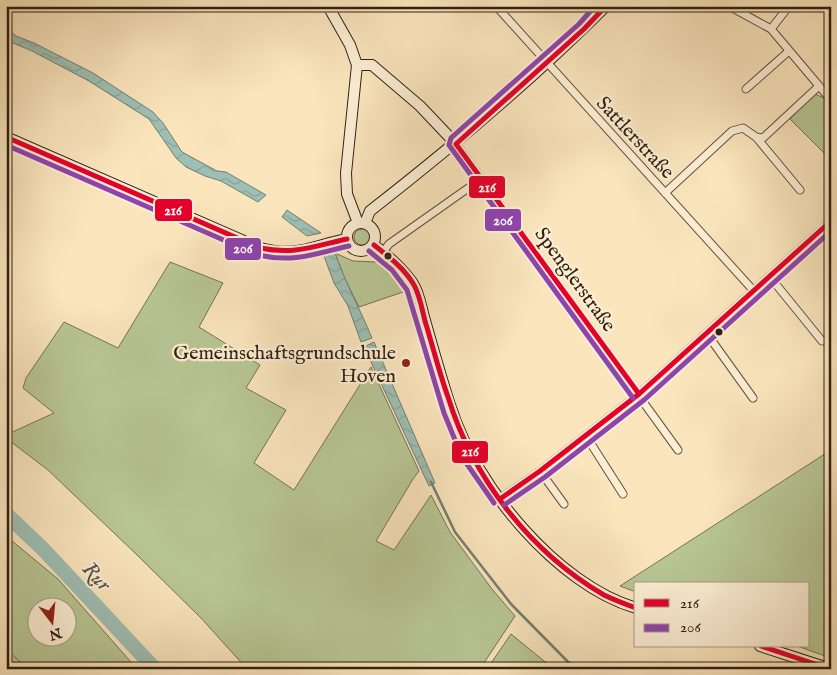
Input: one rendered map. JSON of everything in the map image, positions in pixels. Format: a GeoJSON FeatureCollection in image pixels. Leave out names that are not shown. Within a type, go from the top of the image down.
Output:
{"type":"FeatureCollection","features":[{"type":"Feature","properties":{"kind":"main road"},"geometry":{"type":"LineString","coordinates":[[328,6],[350,45],[357,65],[346,173],[347,194],[362,223],[369,225],[375,232],[376,241],[366,251],[357,251],[350,246],[347,239],[350,228],[362,223],[370,212],[456,144],[606,6]]}},
{"type":"Feature","properties":{"kind":"main road","name":"Spenglerstraße"},"geometry":{"type":"LineString","coordinates":[[357,65],[372,65],[420,106],[456,144]]}},
{"type":"Feature","properties":{"kind":"main road"},"geometry":{"type":"LineString","coordinates":[[6,137],[260,248],[272,251],[299,252],[347,239]]}},
{"type":"Feature","properties":{"kind":"main road"},"geometry":{"type":"LineString","coordinates":[[374,245],[397,266],[414,286],[451,410],[469,453],[500,499],[541,547],[570,573],[602,594],[634,607]]}},
{"type":"Feature","properties":{"kind":"main road"},"geometry":{"type":"LineString","coordinates":[[766,648],[831,669]]}},
{"type":"Feature","properties":{"kind":"street","name":"Sattlerstraße"},"geometry":{"type":"LineString","coordinates":[[496,6],[753,290]]}},
{"type":"Feature","properties":{"kind":"street"},"geometry":{"type":"LineString","coordinates":[[729,6],[771,29],[831,100]]}},
{"type":"Feature","properties":{"kind":"street"},"geometry":{"type":"LineString","coordinates":[[771,29],[789,6]]}},
{"type":"Feature","properties":{"kind":"street"},"geometry":{"type":"LineString","coordinates":[[746,89],[789,51]]}},
{"type":"Feature","properties":{"kind":"street"},"geometry":{"type":"LineString","coordinates":[[756,138],[763,138],[819,86]]}},
{"type":"Feature","properties":{"kind":"street"},"geometry":{"type":"LineString","coordinates":[[665,192],[732,131],[743,128],[756,138],[800,190]]}},
{"type":"Feature","properties":{"kind":"street","name":"Spenglerstraße"},"geometry":{"type":"LineString","coordinates":[[456,144],[678,450]]}},
{"type":"Feature","properties":{"kind":"street"},"geometry":{"type":"LineString","coordinates":[[383,252],[389,244],[481,179]]}},
{"type":"Feature","properties":{"kind":"street"},"geometry":{"type":"LineString","coordinates":[[500,499],[540,471],[639,394],[831,221]]}},
{"type":"Feature","properties":{"kind":"street"},"geometry":{"type":"LineString","coordinates":[[770,276],[822,341]]}},
{"type":"Feature","properties":{"kind":"street"},"geometry":{"type":"LineString","coordinates":[[707,334],[753,398]]}},
{"type":"Feature","properties":{"kind":"street"},"geometry":{"type":"LineString","coordinates":[[586,436],[624,494]]}},
{"type":"Feature","properties":{"kind":"street"},"geometry":{"type":"LineString","coordinates":[[540,471],[564,504]]}},
{"type":"Feature","properties":{"kind":"green space"},"geometry":{"type":"Polygon","coordinates":[[[815,94],[824,98],[831,109],[831,160],[790,119],[815,94]]]}},
{"type":"Feature","properties":{"kind":"green space"},"geometry":{"type":"Polygon","coordinates":[[[362,229],[368,231],[370,237],[368,243],[362,245],[356,243],[354,237],[356,231],[362,229]]]}},
{"type":"Feature","properties":{"kind":"green space"},"geometry":{"type":"Polygon","coordinates":[[[335,253],[353,261],[378,262],[397,277],[404,285],[406,291],[359,307],[344,277],[335,253]]]}},
{"type":"Feature","properties":{"kind":"green space"},"geometry":{"type":"Polygon","coordinates":[[[170,262],[223,283],[199,327],[260,365],[246,388],[286,410],[254,463],[294,490],[371,367],[419,471],[376,541],[394,550],[431,495],[450,532],[492,589],[515,616],[480,669],[247,669],[201,618],[135,553],[48,470],[6,438],[6,435],[54,413],[23,388],[26,378],[64,322],[118,348],[170,262]]]}},
{"type":"Feature","properties":{"kind":"green space"},"geometry":{"type":"Polygon","coordinates":[[[831,450],[831,658],[803,648],[810,648],[810,582],[634,582],[634,591],[620,586],[831,450]]]}},
{"type":"Feature","properties":{"kind":"green space"},"geometry":{"type":"Polygon","coordinates":[[[6,536],[58,579],[75,598],[28,598],[28,648],[78,648],[78,602],[137,669],[6,669],[6,536]]]}},
{"type":"Feature","properties":{"kind":"green space"},"geometry":{"type":"Polygon","coordinates":[[[511,634],[554,669],[487,669],[511,634]]]}},
{"type":"Feature","properties":{"kind":"green space"},"geometry":{"type":"Polygon","coordinates":[[[6,649],[28,669],[6,669],[6,649]]]}},
{"type":"Feature","properties":{"kind":"water"},"geometry":{"type":"Polygon","coordinates":[[[6,28],[16,36],[93,73],[153,112],[163,123],[182,152],[217,171],[226,172],[266,195],[258,202],[221,181],[186,167],[176,158],[149,119],[89,81],[32,51],[6,40],[6,28]]]}},
{"type":"Feature","properties":{"kind":"water"},"geometry":{"type":"Polygon","coordinates":[[[287,210],[321,233],[307,236],[282,217],[287,210]]]}},
{"type":"Feature","properties":{"kind":"water"},"geometry":{"type":"Polygon","coordinates":[[[335,253],[372,338],[361,342],[348,306],[334,283],[324,256],[335,253]]]}},
{"type":"Feature","properties":{"kind":"water"},"geometry":{"type":"Polygon","coordinates":[[[374,342],[435,483],[429,486],[364,347],[374,342]]]}},
{"type":"Feature","properties":{"kind":"waterway"},"geometry":{"type":"LineString","coordinates":[[431,482],[455,532],[511,604],[575,669]]}},
{"type":"Feature","properties":{"kind":"waterway","name":"Rur"},"geometry":{"type":"LineString","coordinates":[[6,514],[44,550],[155,669]]}},
{"type":"Feature","properties":{"kind":"transit line","name":"206"},"geometry":{"type":"LineString","coordinates":[[595,6],[579,24],[451,138],[449,145],[633,398]]}},
{"type":"Feature","properties":{"kind":"transit line","name":"216"},"geometry":{"type":"LineString","coordinates":[[606,6],[584,29],[456,144],[639,394]]}},
{"type":"Feature","properties":{"kind":"transit line","name":"216"},"geometry":{"type":"LineString","coordinates":[[6,137],[260,248],[284,251],[294,250],[347,239]]}},
{"type":"Feature","properties":{"kind":"transit line","name":"206"},"geometry":{"type":"LineString","coordinates":[[6,145],[258,255],[293,258],[349,246]]}},
{"type":"Feature","properties":{"kind":"transit line","name":"216"},"geometry":{"type":"LineString","coordinates":[[500,499],[540,471],[639,394],[831,221]]}},
{"type":"Feature","properties":{"kind":"transit line","name":"206"},"geometry":{"type":"LineString","coordinates":[[504,505],[545,477],[644,400],[831,231]]}},
{"type":"Feature","properties":{"kind":"transit line","name":"216"},"geometry":{"type":"LineString","coordinates":[[374,245],[401,268],[414,285],[459,427],[489,484],[529,535],[552,557],[604,595],[634,607]]}},
{"type":"Feature","properties":{"kind":"transit line","name":"206"},"geometry":{"type":"LineString","coordinates":[[369,251],[392,270],[407,290],[444,413],[462,457],[494,503]]}},
{"type":"Feature","properties":{"kind":"transit line","name":"216"},"geometry":{"type":"LineString","coordinates":[[767,648],[830,669]]}},
{"type":"Feature","properties":{"kind":"place","name":"Gemeinschaftsgrundschule Hoven"},"geometry":{"type":"Point","coordinates":[406,363]}}]}
